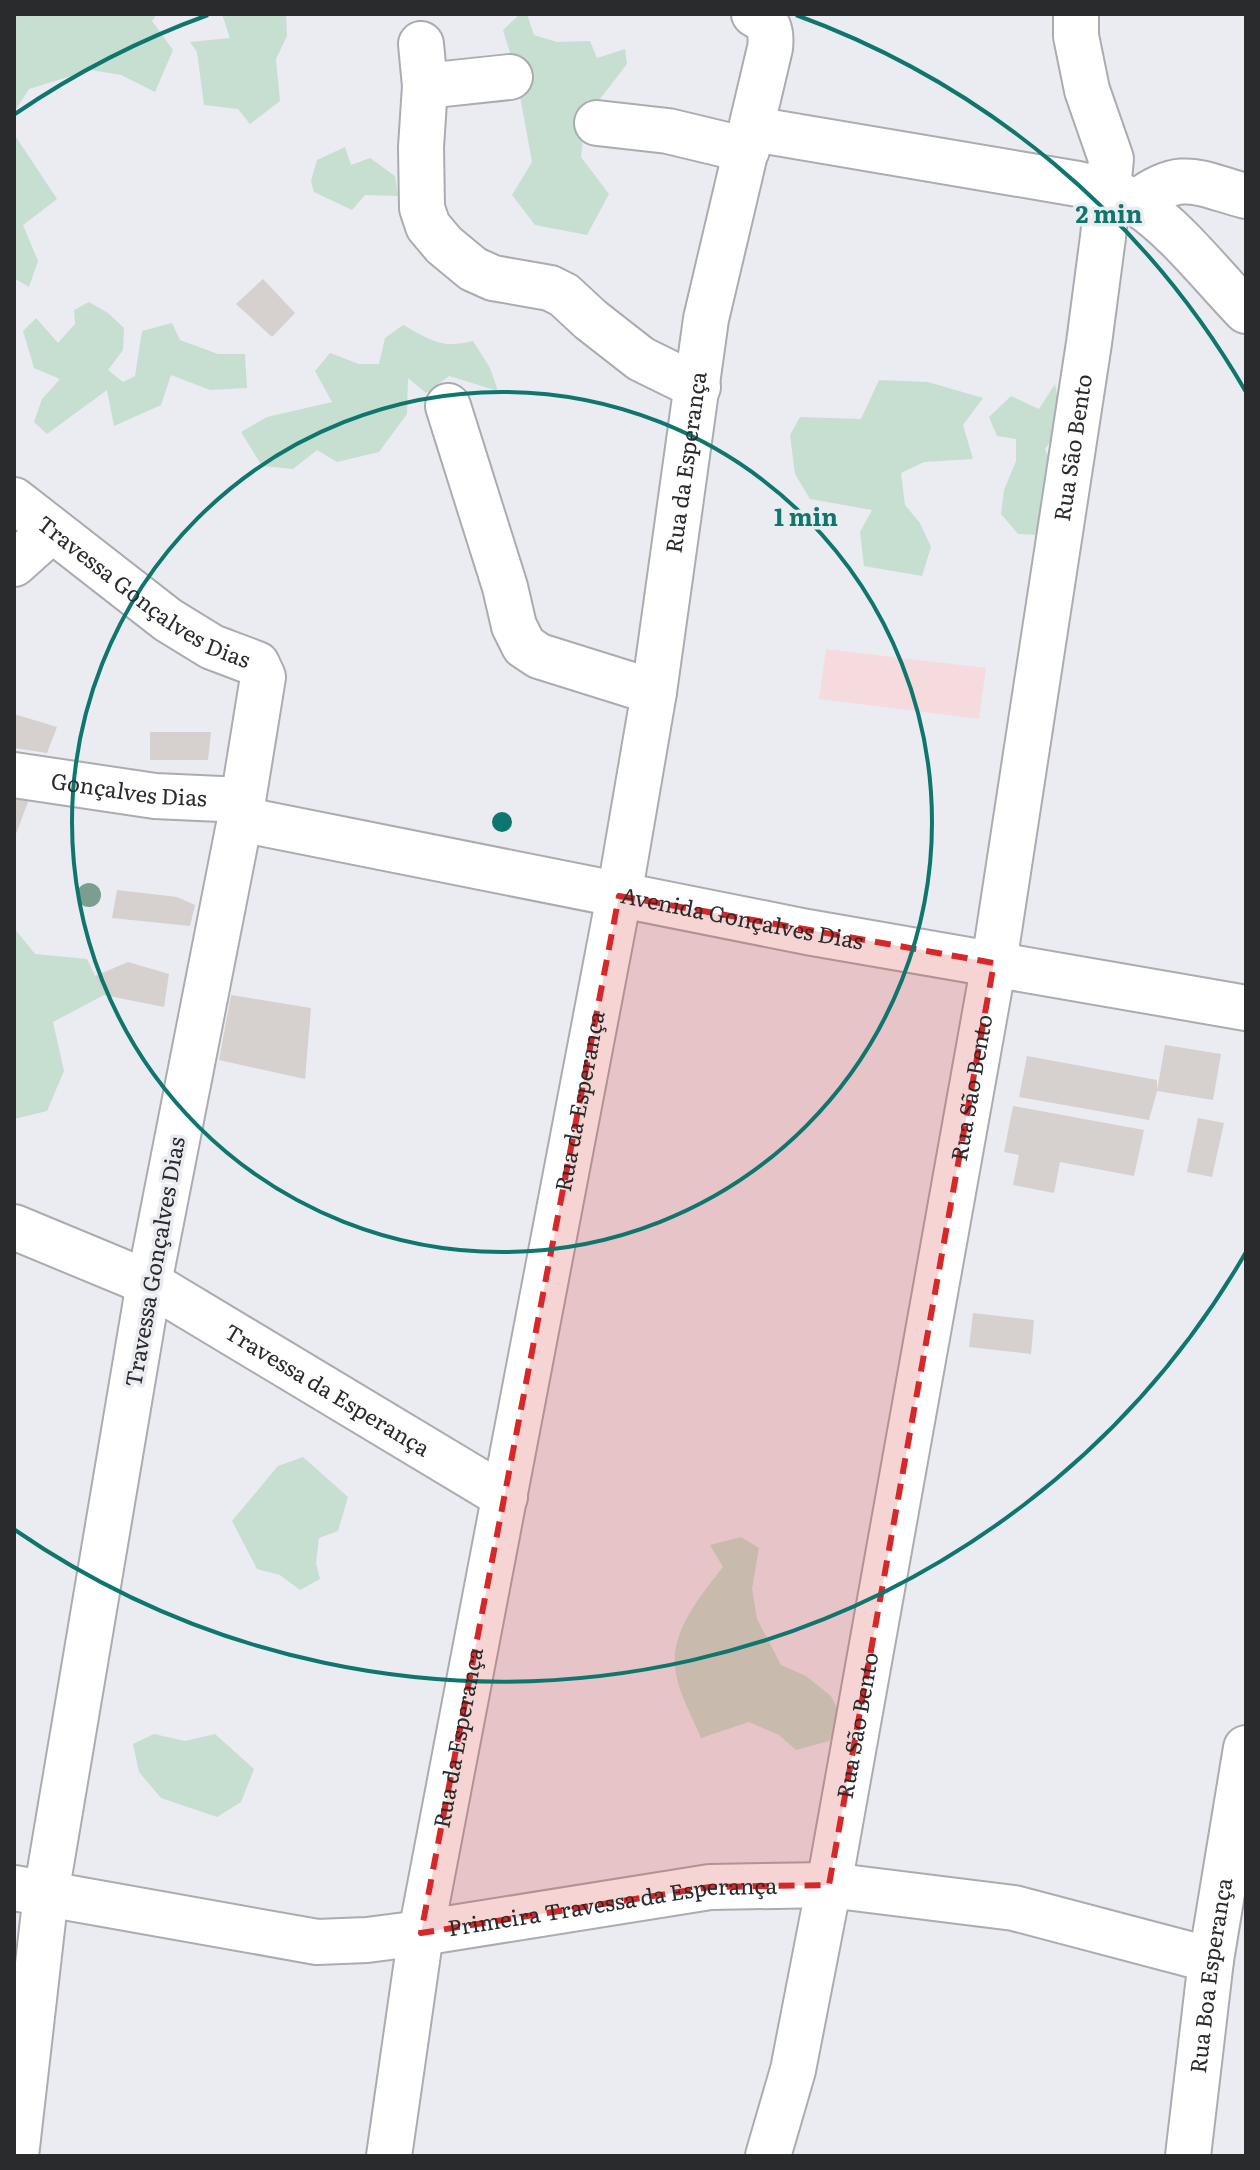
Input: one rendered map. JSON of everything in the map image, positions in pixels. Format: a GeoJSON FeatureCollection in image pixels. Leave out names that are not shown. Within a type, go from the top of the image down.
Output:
{"type":"FeatureCollection","features":[{"type":"Feature","properties":{"kind":"street","name":"Rua São Bento"},"geometry":{"type":"LineString","coordinates":[[768,2156],[793,2070],[829,1885],[994,963],[1089,343],[1122,197],[1087,90],[1076,36],[1076,14]]}},
{"type":"Feature","properties":{"kind":"street","name":"Rua da Esperança"},"geometry":{"type":"LineString","coordinates":[[389,2156],[421,1933],[619,896],[654,692],[706,319],[750,139],[762,31]]}},
{"type":"Feature","properties":{"kind":"street"},"geometry":{"type":"LineString","coordinates":[[421,44],[425,86],[421,147],[422,208],[428,226],[444,245],[473,269],[493,278],[550,288],[564,295],[641,359],[698,387]]}},
{"type":"Feature","properties":{"kind":"street"},"geometry":{"type":"LineString","coordinates":[[425,86],[510,77]]}},
{"type":"Feature","properties":{"kind":"street"},"geometry":{"type":"LineString","coordinates":[[597,123],[750,139],[1078,184],[1122,197],[1165,226],[1246,311]]}},
{"type":"Feature","properties":{"kind":"street"},"geometry":{"type":"LineString","coordinates":[[1122,197],[1185,180],[1246,196]]}},
{"type":"Feature","properties":{"kind":"street"},"geometry":{"type":"LineString","coordinates":[[448,406],[505,587],[514,626],[524,646],[539,656],[654,692]]}},
{"type":"Feature","properties":{"kind":"street","name":"Travessa Gonçalves Dias"},"geometry":{"type":"LineString","coordinates":[[14,500],[168,620],[212,647],[257,664],[263,677],[242,810],[30,1891],[16,2156]]}},
{"type":"Feature","properties":{"kind":"street"},"geometry":{"type":"LineString","coordinates":[[14,564],[52,530]]}},
{"type":"Feature","properties":{"kind":"street","name":"Gonçalves Dias"},"geometry":{"type":"LineString","coordinates":[[14,775],[242,810]]}},
{"type":"Feature","properties":{"kind":"street","name":"Avenida Gonçalves Dias"},"geometry":{"type":"LineString","coordinates":[[242,810],[619,896],[1246,1008]]}},
{"type":"Feature","properties":{"kind":"street","name":"Travessa da Esperança"},"geometry":{"type":"LineString","coordinates":[[14,1227],[149,1283],[505,1497]]}},
{"type":"Feature","properties":{"kind":"street","name":"Rua Boa Esperança"},"geometry":{"type":"LineString","coordinates":[[1188,2156],[1211,1960],[1246,1748]]}},
{"type":"Feature","properties":{"kind":"street","name":"Primeira Travessa da Esperança"},"geometry":{"type":"LineString","coordinates":[[30,1891],[317,1942],[421,1933],[710,1887],[829,1885],[1014,1908],[1211,1960]]}},
{"type":"Feature","properties":{"kind":"highlighted area"},"geometry":{"type":"Polygon","coordinates":[[[619,896],[994,963],[829,1885],[710,1887],[421,1933],[619,896]]]}},
{"type":"Feature","properties":{"kind":"shaded area"},"geometry":{"type":"Polygon","coordinates":[[[826,649],[986,668],[979,719],[819,699],[826,649]]]}},
{"type":"Feature","properties":{"kind":"green space"},"geometry":{"type":"Polygon","coordinates":[[[14,14],[157,14],[152,21],[173,50],[155,92],[121,75],[91,70],[29,89],[14,112],[14,14]]]}},
{"type":"Feature","properties":{"kind":"green space"},"geometry":{"type":"Polygon","coordinates":[[[222,14],[286,14],[287,36],[276,59],[280,101],[250,124],[238,109],[204,105],[197,52],[190,42],[230,38],[222,14]]]}},
{"type":"Feature","properties":{"kind":"green space"},"geometry":{"type":"Polygon","coordinates":[[[520,14],[527,14],[534,35],[557,42],[590,41],[597,58],[625,49],[627,64],[586,117],[581,157],[609,194],[587,235],[535,225],[512,195],[532,162],[515,69],[503,30],[520,14]]]}},
{"type":"Feature","properties":{"kind":"green space"},"geometry":{"type":"Polygon","coordinates":[[[14,134],[57,199],[23,225],[38,261],[29,287],[14,278],[14,134]]]}},
{"type":"Feature","properties":{"kind":"green space"},"geometry":{"type":"Polygon","coordinates":[[[345,147],[351,165],[370,158],[395,176],[398,196],[365,195],[352,210],[314,192],[311,181],[317,160],[345,147]]]}},
{"type":"Feature","properties":{"kind":"green space"},"geometry":{"type":"Polygon","coordinates":[[[89,302],[108,313],[124,328],[123,350],[108,370],[123,382],[135,376],[142,331],[172,323],[180,340],[218,354],[245,354],[247,388],[210,390],[171,375],[161,405],[114,426],[107,390],[47,434],[34,422],[42,399],[60,379],[34,368],[23,331],[36,318],[58,343],[75,324],[74,310],[89,302]]]}},
{"type":"Feature","properties":{"kind":"green space"},"geometry":{"type":"Polygon","coordinates":[[[403,325],[444,343],[473,341],[490,368],[498,391],[449,376],[426,393],[408,378],[407,414],[379,452],[337,462],[317,450],[293,469],[262,466],[241,432],[267,417],[332,402],[315,371],[330,353],[359,364],[379,364],[385,338],[403,325]]]}},
{"type":"Feature","properties":{"kind":"green space"},"geometry":{"type":"Polygon","coordinates":[[[879,380],[928,382],[983,398],[963,425],[973,459],[924,462],[901,473],[905,505],[920,523],[931,547],[922,576],[864,566],[860,532],[872,510],[810,499],[795,474],[790,435],[800,417],[861,419],[879,380]]]}},
{"type":"Feature","properties":{"kind":"green space"},"geometry":{"type":"Polygon","coordinates":[[[1055,384],[1062,426],[1045,449],[1051,463],[1044,481],[1047,506],[1040,535],[1018,534],[1001,514],[1004,490],[1016,461],[1016,439],[997,436],[989,417],[1011,396],[1039,409],[1055,384]]]}},
{"type":"Feature","properties":{"kind":"green space"},"geometry":{"type":"Polygon","coordinates":[[[14,928],[35,954],[87,959],[104,995],[53,1022],[64,1071],[47,1111],[14,1119],[14,928]]]}},
{"type":"Feature","properties":{"kind":"green space"},"geometry":{"type":"Polygon","coordinates":[[[303,1457],[348,1497],[338,1531],[319,1538],[316,1563],[320,1579],[300,1590],[280,1575],[257,1569],[232,1521],[278,1466],[303,1457]]]}},
{"type":"Feature","properties":{"kind":"green space"},"geometry":{"type":"Polygon","coordinates":[[[741,1537],[759,1548],[752,1589],[757,1619],[781,1665],[806,1676],[831,1696],[842,1718],[829,1741],[796,1750],[779,1735],[749,1722],[701,1738],[685,1703],[675,1667],[675,1653],[690,1613],[723,1567],[710,1545],[741,1537]]]}},
{"type":"Feature","properties":{"kind":"green space"},"geometry":{"type":"Polygon","coordinates":[[[154,1734],[185,1741],[215,1734],[254,1769],[241,1802],[217,1817],[161,1798],[139,1772],[133,1744],[154,1734]]]}},
{"type":"Feature","properties":{"kind":"building"},"geometry":{"type":"Polygon","coordinates":[[[263,279],[295,313],[272,337],[236,304],[263,279]]]}},
{"type":"Feature","properties":{"kind":"building"},"geometry":{"type":"Polygon","coordinates":[[[14,714],[57,727],[47,753],[14,748],[14,714]]]}},
{"type":"Feature","properties":{"kind":"building"},"geometry":{"type":"Polygon","coordinates":[[[150,732],[211,732],[208,760],[150,760],[150,732]]]}},
{"type":"Feature","properties":{"kind":"building"},"geometry":{"type":"Polygon","coordinates":[[[14,788],[31,794],[14,839],[14,788]]]}},
{"type":"Feature","properties":{"kind":"building"},"geometry":{"type":"Polygon","coordinates":[[[117,890],[177,897],[195,905],[190,926],[112,918],[117,890]]]}},
{"type":"Feature","properties":{"kind":"building"},"geometry":{"type":"Polygon","coordinates":[[[128,962],[169,974],[164,1007],[104,995],[95,976],[128,962]]]}},
{"type":"Feature","properties":{"kind":"building"},"geometry":{"type":"Polygon","coordinates":[[[231,995],[311,1008],[305,1079],[219,1060],[231,995]]]}},
{"type":"Feature","properties":{"kind":"building"},"geometry":{"type":"Polygon","coordinates":[[[1165,1045],[1221,1054],[1213,1100],[1157,1091],[1165,1045]]]}},
{"type":"Feature","properties":{"kind":"building"},"geometry":{"type":"Polygon","coordinates":[[[1027,1056],[1157,1080],[1149,1120],[1019,1097],[1027,1056]]]}},
{"type":"Feature","properties":{"kind":"building"},"geometry":{"type":"Polygon","coordinates":[[[1013,1106],[1144,1130],[1134,1176],[1060,1162],[1054,1193],[1013,1185],[1019,1155],[1004,1152],[1013,1106]]]}},
{"type":"Feature","properties":{"kind":"building"},"geometry":{"type":"Polygon","coordinates":[[[1198,1118],[1224,1123],[1212,1177],[1187,1172],[1198,1118]]]}},
{"type":"Feature","properties":{"kind":"building"},"geometry":{"type":"Polygon","coordinates":[[[973,1313],[1034,1320],[1031,1354],[969,1347],[973,1313]]]}}]}
